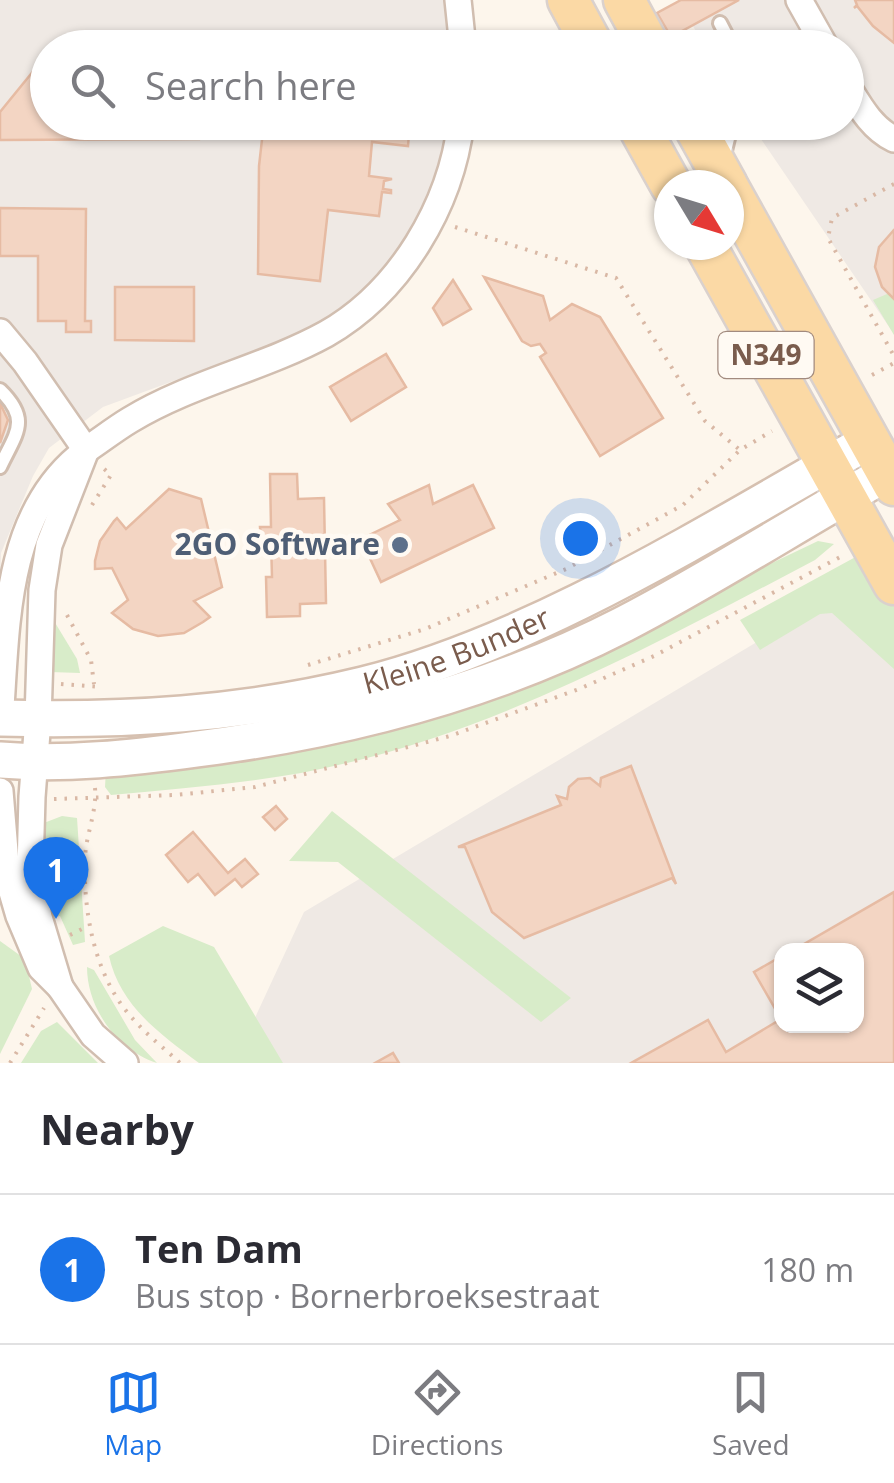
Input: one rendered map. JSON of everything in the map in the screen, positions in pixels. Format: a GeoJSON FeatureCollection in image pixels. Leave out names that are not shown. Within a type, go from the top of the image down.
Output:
{"type":"FeatureCollection","features":[{"type":"Feature","properties":{"kind":"main road"},"geometry":{"type":"LineString","coordinates":[[568,0],[584,30]]}},
{"type":"Feature","properties":{"kind":"main road"},"geometry":{"type":"LineString","coordinates":[[624,0],[640,30]]}},
{"type":"Feature","properties":{"kind":"main road"},"geometry":{"type":"LineString","coordinates":[[646,140],[663,170]]}},
{"type":"Feature","properties":{"kind":"main road","name":"N349"},"geometry":{"type":"LineString","coordinates":[[702,140],[718,170]]}},
{"type":"Feature","properties":{"kind":"main road","name":"N349"},"geometry":{"type":"LineString","coordinates":[[744,216],[883,466]]}},
{"type":"Feature","properties":{"kind":"main road","name":"N349"},"geometry":{"type":"LineString","coordinates":[[712,260],[894,584]]}},
{"type":"Feature","properties":{"kind":"main road"},"geometry":{"type":"LineString","coordinates":[[837,480],[883,466]]}},
{"type":"Feature","properties":{"kind":"main road","name":"Kleine Bunder"},"geometry":{"type":"LineString","coordinates":[[0,719],[94,721],[192,715],[366,684],[531,624],[651,563],[837,480]]}},
{"type":"Feature","properties":{"kind":"main road","name":"Kleine Bunder"},"geometry":{"type":"LineString","coordinates":[[0,760],[94,760],[285,738],[412,708],[502,677],[624,624],[837,480]]}},
{"type":"Feature","properties":{"kind":"street"},"geometry":{"type":"LineString","coordinates":[[458,0],[461,30]]}},
{"type":"Feature","properties":{"kind":"street"},"geometry":{"type":"LineString","coordinates":[[800,0],[816,30]]}},
{"type":"Feature","properties":{"kind":"street"},"geometry":{"type":"LineString","coordinates":[[864,114],[894,139]]}},
{"type":"Feature","properties":{"kind":"street"},"geometry":{"type":"LineString","coordinates":[[0,719],[15,571],[22,539],[45,490],[86,450],[132,419],[328,332],[377,296],[408,259],[431,220],[448,179],[457,140]]}},
{"type":"Feature","properties":{"kind":"street"},"geometry":{"type":"LineString","coordinates":[[0,332],[86,450]]}},
{"type":"Feature","properties":{"kind":"street"},"geometry":{"type":"LineString","coordinates":[[60,986],[39,918],[30,869],[42,590],[49,546],[86,450]]}},
{"type":"Feature","properties":{"kind":"street"},"geometry":{"type":"LineString","coordinates":[[0,791],[7,875],[18,916],[42,968],[60,986],[94,1035],[124,1063]]}},
{"type":"Feature","properties":{"kind":"lane"},"geometry":{"type":"LineString","coordinates":[[720,23],[724,30]]}},
{"type":"Feature","properties":{"kind":"lane"},"geometry":{"type":"LineString","coordinates":[[726,170],[730,140]]}},
{"type":"Feature","properties":{"kind":"lane"},"geometry":{"type":"LineString","coordinates":[[0,390],[16,406],[19,415],[15,435],[0,466]]}},
{"type":"Feature","properties":{"kind":"path"},"geometry":{"type":"LineString","coordinates":[[894,184],[832,218],[828,238],[894,356]]}},
{"type":"Feature","properties":{"kind":"path","name":"Kleine Bunder"},"geometry":{"type":"LineString","coordinates":[[300,667],[425,629],[566,569],[683,506],[740,450],[705,420],[616,278],[431,220]]}},
{"type":"Feature","properties":{"kind":"path"},"geometry":{"type":"LineString","coordinates":[[86,450],[111,475],[87,514]]}},
{"type":"Feature","properties":{"kind":"path"},"geometry":{"type":"LineString","coordinates":[[66,606],[67,617],[91,660],[94,686]]}},
{"type":"Feature","properties":{"kind":"path"},"geometry":{"type":"LineString","coordinates":[[40,682],[113,688]]}},
{"type":"Feature","properties":{"kind":"path"},"geometry":{"type":"LineString","coordinates":[[94,760],[96,799],[85,856],[89,925],[116,996],[132,1019],[180,1063]]}},
{"type":"Feature","properties":{"kind":"path"},"geometry":{"type":"LineString","coordinates":[[66,937],[89,925]]}},
{"type":"Feature","properties":{"kind":"path"},"geometry":{"type":"LineString","coordinates":[[10,1063],[35,1020]]}},
{"type":"Feature","properties":{"kind":"shaded area"},"geometry":{"type":"Polygon","coordinates":[[[0,0],[453,0],[460,30],[30,30],[30,140],[458,140],[409,240],[371,287],[328,324],[103,407],[49,448],[1,553],[0,586],[0,0]]]}},
{"type":"Feature","properties":{"kind":"shaded area"},"geometry":{"type":"Polygon","coordinates":[[[678,0],[894,0],[894,334],[762,140],[864,140],[864,30],[695,30],[678,0]]]}},
{"type":"Feature","properties":{"kind":"shaded area"},"geometry":{"type":"Polygon","coordinates":[[[894,573],[894,1063],[234,1063],[304,912],[834,596],[894,573]]]}},
{"type":"Feature","properties":{"kind":"green space"},"geometry":{"type":"Polygon","coordinates":[[[894,291],[894,335],[873,300],[894,291]]]}},
{"type":"Feature","properties":{"kind":"green space"},"geometry":{"type":"Polygon","coordinates":[[[818,541],[834,544],[815,560],[691,625],[566,686],[436,737],[369,757],[277,777],[111,795],[105,787],[106,769],[270,750],[715,590],[818,541]]]}},
{"type":"Feature","properties":{"kind":"green space"},"geometry":{"type":"Polygon","coordinates":[[[861,554],[894,605],[894,669],[832,613],[820,614],[760,650],[740,620],[861,554]]]}},
{"type":"Feature","properties":{"kind":"green space"},"geometry":{"type":"Polygon","coordinates":[[[51,616],[77,659],[80,673],[50,672],[51,616]]]}},
{"type":"Feature","properties":{"kind":"green space"},"geometry":{"type":"Polygon","coordinates":[[[332,811],[571,998],[541,1022],[338,862],[289,861],[332,811]]]}},
{"type":"Feature","properties":{"kind":"green space"},"geometry":{"type":"Polygon","coordinates":[[[62,816],[77,818],[85,942],[73,945],[60,916],[54,917],[41,885],[36,826],[62,816]]]}},
{"type":"Feature","properties":{"kind":"green space"},"geometry":{"type":"Polygon","coordinates":[[[163,926],[214,947],[283,1063],[199,1063],[132,1004],[114,974],[109,956],[163,926]]]}},
{"type":"Feature","properties":{"kind":"green space"},"geometry":{"type":"Polygon","coordinates":[[[0,941],[25,959],[32,989],[0,1054],[0,941]]]}},
{"type":"Feature","properties":{"kind":"green space"},"geometry":{"type":"Polygon","coordinates":[[[87,967],[94,970],[135,1040],[157,1063],[129,1048],[107,1026],[92,997],[87,967]]]}},
{"type":"Feature","properties":{"kind":"green space"},"geometry":{"type":"Polygon","coordinates":[[[57,1022],[98,1063],[21,1063],[41,1031],[57,1022]]]}},
{"type":"Feature","properties":{"kind":"building"},"geometry":{"type":"Polygon","coordinates":[[[681,0],[739,0],[684,30],[667,30],[657,13],[681,0]]]}},
{"type":"Feature","properties":{"kind":"building"},"geometry":{"type":"Polygon","coordinates":[[[855,0],[894,0],[894,43],[857,6],[854,8],[855,0]]]}},
{"type":"Feature","properties":{"kind":"building"},"geometry":{"type":"Polygon","coordinates":[[[30,75],[30,140],[0,140],[0,112],[30,75]]]}},
{"type":"Feature","properties":{"kind":"building"},"geometry":{"type":"Polygon","coordinates":[[[262,140],[408,140],[408,146],[372,142],[369,176],[392,179],[384,181],[383,189],[391,193],[382,192],[379,216],[328,210],[320,281],[258,274],[262,140]]]}},
{"type":"Feature","properties":{"kind":"building"},"geometry":{"type":"Polygon","coordinates":[[[0,208],[86,209],[85,321],[91,321],[91,332],[66,332],[66,321],[38,321],[38,256],[0,256],[0,208]]]}},
{"type":"Feature","properties":{"kind":"building"},"geometry":{"type":"Polygon","coordinates":[[[894,230],[894,299],[882,287],[875,267],[879,247],[894,230]]]}},
{"type":"Feature","properties":{"kind":"building"},"geometry":{"type":"Polygon","coordinates":[[[484,277],[543,296],[550,320],[572,304],[600,317],[663,418],[600,456],[540,357],[546,353],[540,344],[531,346],[522,341],[484,277]]]}},
{"type":"Feature","properties":{"kind":"building"},"geometry":{"type":"Polygon","coordinates":[[[453,280],[471,309],[443,325],[433,308],[453,280]]]}},
{"type":"Feature","properties":{"kind":"building"},"geometry":{"type":"Polygon","coordinates":[[[115,287],[194,287],[194,341],[115,340],[115,287]]]}},
{"type":"Feature","properties":{"kind":"building"},"geometry":{"type":"Polygon","coordinates":[[[386,354],[406,387],[351,421],[330,387],[386,354]]]}},
{"type":"Feature","properties":{"kind":"building"},"geometry":{"type":"Polygon","coordinates":[[[0,403],[8,420],[0,443],[0,403]]]}},
{"type":"Feature","properties":{"kind":"building"},"geometry":{"type":"Polygon","coordinates":[[[270,474],[297,474],[298,499],[324,498],[326,603],[300,604],[300,616],[267,617],[266,577],[272,577],[271,541],[261,541],[260,527],[271,527],[270,474]]]}},
{"type":"Feature","properties":{"kind":"building"},"geometry":{"type":"Polygon","coordinates":[[[429,485],[433,504],[473,485],[494,528],[381,582],[361,539],[400,520],[388,504],[429,485]]]}},
{"type":"Feature","properties":{"kind":"building"},"geometry":{"type":"Polygon","coordinates":[[[169,489],[201,499],[222,587],[194,601],[210,617],[184,633],[158,636],[133,629],[112,613],[128,600],[112,568],[95,569],[95,561],[100,541],[117,518],[126,529],[169,489]]]}},
{"type":"Feature","properties":{"kind":"building"},"geometry":{"type":"Polygon","coordinates":[[[631,766],[676,884],[672,878],[524,938],[492,912],[465,847],[458,847],[561,805],[557,796],[567,799],[569,787],[578,779],[590,778],[600,786],[601,778],[631,766]]]}},
{"type":"Feature","properties":{"kind":"building"},"geometry":{"type":"Polygon","coordinates":[[[276,806],[287,819],[275,830],[263,817],[276,806]]]}},
{"type":"Feature","properties":{"kind":"building"},"geometry":{"type":"Polygon","coordinates":[[[193,832],[228,873],[245,859],[258,874],[242,887],[235,879],[215,895],[198,874],[188,882],[166,855],[193,832]]]}},
{"type":"Feature","properties":{"kind":"building"},"geometry":{"type":"Polygon","coordinates":[[[894,892],[894,1063],[631,1063],[708,1020],[726,1052],[774,1023],[774,1033],[864,1033],[864,943],[806,943],[894,892]]]}},
{"type":"Feature","properties":{"kind":"building"},"geometry":{"type":"Polygon","coordinates":[[[774,961],[774,1007],[754,972],[774,961]]]}},
{"type":"Feature","properties":{"kind":"building"},"geometry":{"type":"Polygon","coordinates":[[[393,1053],[399,1063],[375,1063],[393,1053]]]}},
{"type":"Feature","properties":{"kind":"place","name":"2GO Software"},"geometry":{"type":"Point","coordinates":[400,545]}},
{"type":"Feature","properties":{"kind":"place","name":"Ten Dam"},"geometry":{"type":"Point","coordinates":[56,919]}}]}
